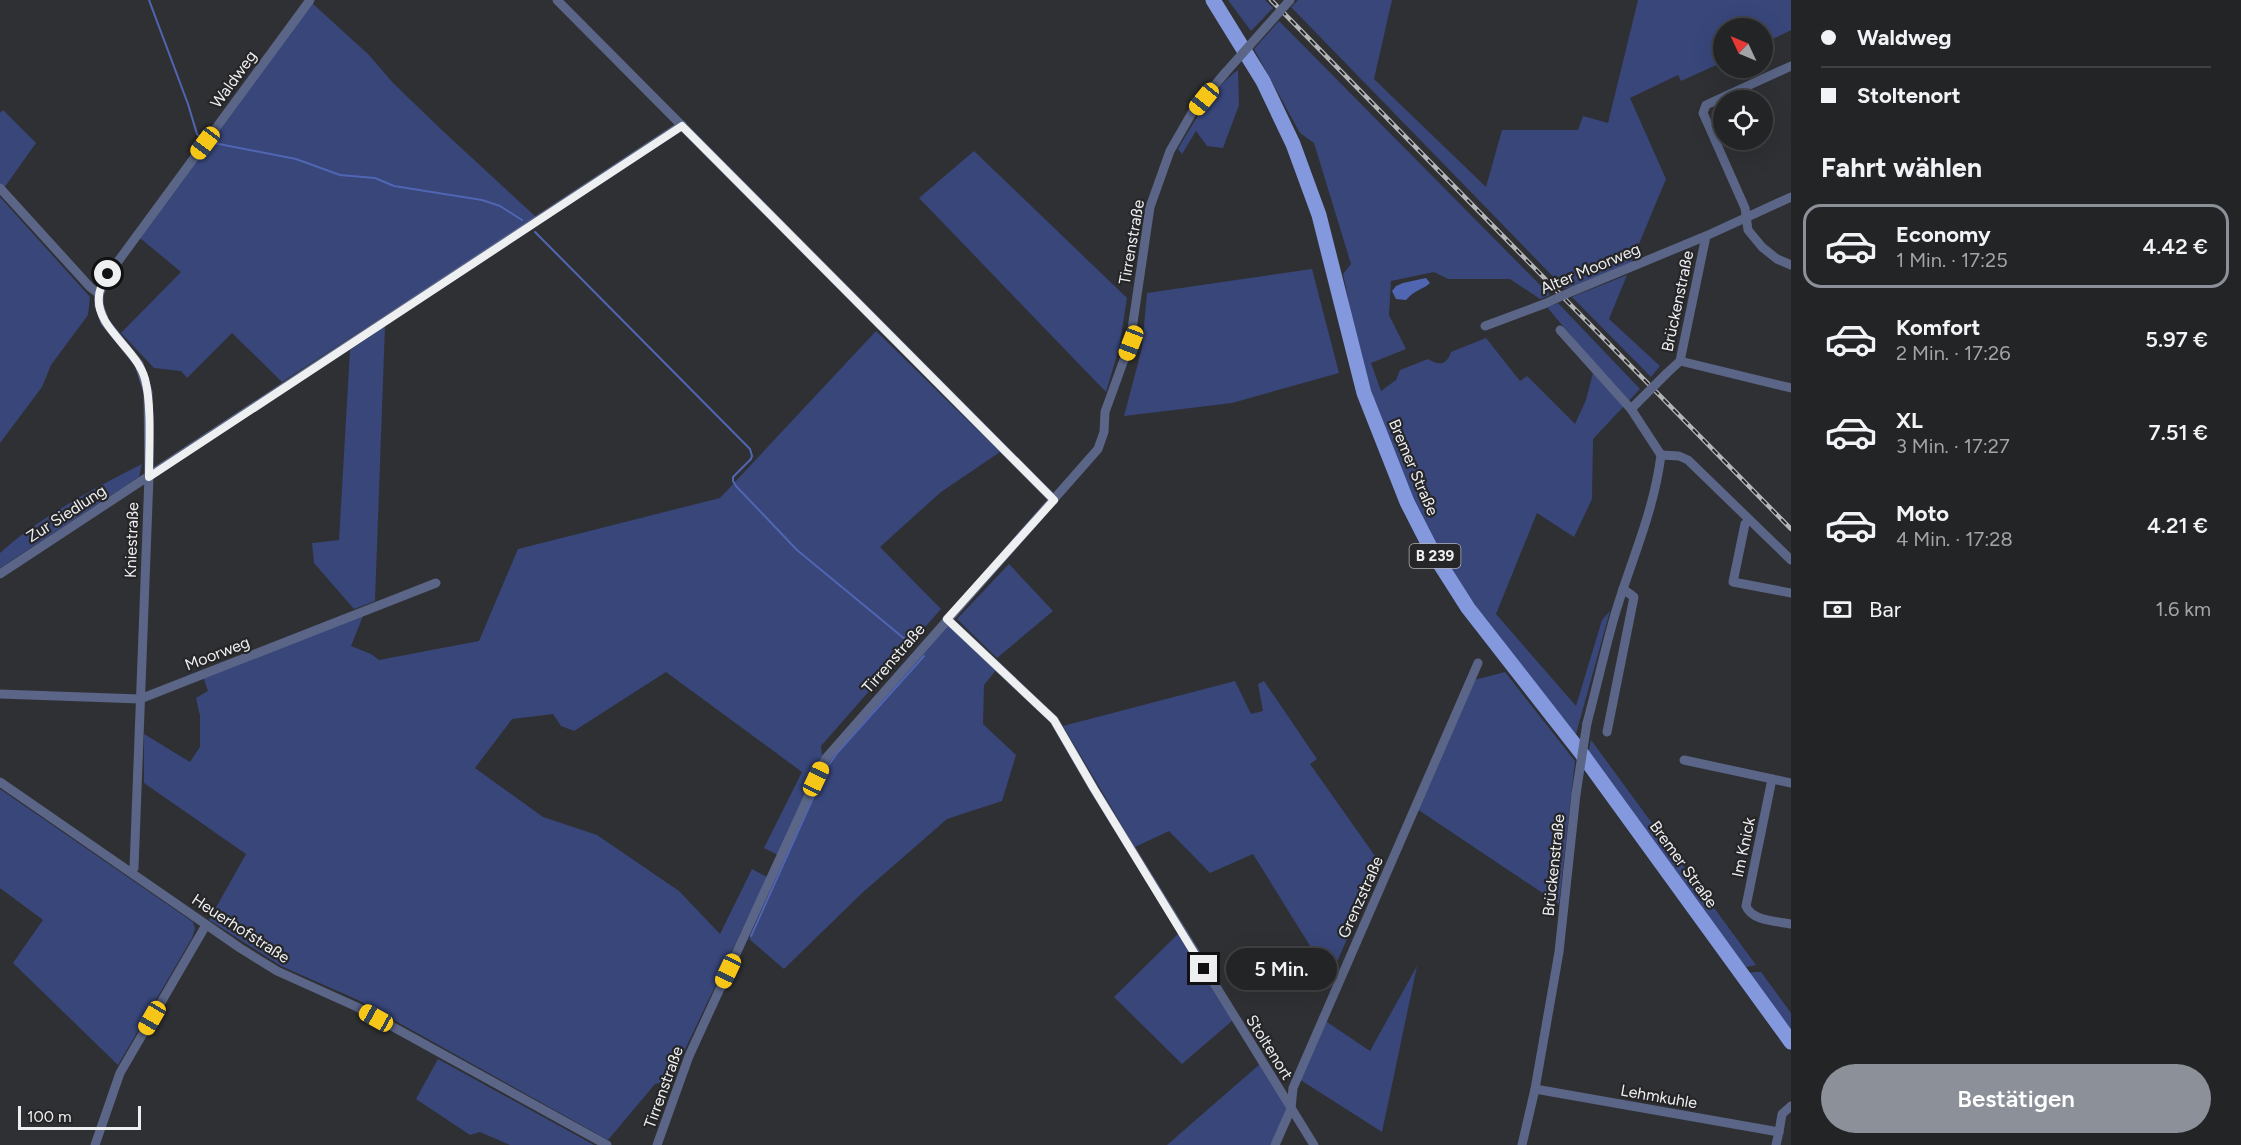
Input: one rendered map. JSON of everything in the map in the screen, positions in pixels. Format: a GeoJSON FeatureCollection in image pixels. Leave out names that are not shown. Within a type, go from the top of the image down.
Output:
{"type":"FeatureCollection","features":[{"type":"Feature","properties":{"kind":"main road","name":"Bremer Straße"},"geometry":{"type":"LineString","coordinates":[[1213,0],[1263,81],[1293,144],[1319,215],[1364,393],[1407,502],[1433,553],[1468,608],[1582,754],[1791,1042]]}},
{"type":"Feature","properties":{"kind":"street","name":"Waldweg"},"geometry":{"type":"LineString","coordinates":[[99,294],[108,274],[310,0]]}},
{"type":"Feature","properties":{"kind":"street"},"geometry":{"type":"LineString","coordinates":[[557,0],[1054,500]]}},
{"type":"Feature","properties":{"kind":"street","name":"Tirrenstraße"},"geometry":{"type":"LineString","coordinates":[[657,1145],[689,1056],[826,758],[1098,449],[1105,412],[1131,343],[1150,207],[1170,151],[1193,111],[1290,0]]}},
{"type":"Feature","properties":{"kind":"street"},"geometry":{"type":"LineString","coordinates":[[1791,66],[1706,105],[1703,113],[1745,208],[1748,230],[1762,247],[1777,259],[1791,265]]}},
{"type":"Feature","properties":{"kind":"street","name":"Zur Siedlung"},"geometry":{"type":"LineString","coordinates":[[0,574],[682,126]]}},
{"type":"Feature","properties":{"kind":"street"},"geometry":{"type":"LineString","coordinates":[[0,188],[99,294]]}},
{"type":"Feature","properties":{"kind":"street","name":"Brückenstraße"},"geometry":{"type":"LineString","coordinates":[[1634,406],[1680,361],[1706,236],[1791,196]]}},
{"type":"Feature","properties":{"kind":"street","name":"Alter Moorweg"},"geometry":{"type":"LineString","coordinates":[[1485,326],[1544,304],[1706,236]]}},
{"type":"Feature","properties":{"kind":"street","name":"Kniestraße"},"geometry":{"type":"LineString","coordinates":[[99,294],[99,305],[105,322],[132,353],[145,378],[147,392],[149,477],[134,868],[131,872]]}},
{"type":"Feature","properties":{"kind":"street"},"geometry":{"type":"LineString","coordinates":[[1560,330],[1634,406],[1661,455],[1679,456],[1688,460],[1791,560]]}},
{"type":"Feature","properties":{"kind":"street"},"geometry":{"type":"LineString","coordinates":[[1680,361],[1791,388]]}},
{"type":"Feature","properties":{"kind":"street","name":"Brückenstraße"},"geometry":{"type":"LineString","coordinates":[[1522,1145],[1535,1089],[1559,952],[1575,794],[1587,723],[1623,589],[1648,520],[1661,455]]}},
{"type":"Feature","properties":{"kind":"street"},"geometry":{"type":"LineString","coordinates":[[1749,520],[1745,524],[1733,582],[1791,593]]}},
{"type":"Feature","properties":{"kind":"street","name":"Moorweg"},"geometry":{"type":"LineString","coordinates":[[0,694],[140,699],[436,583]]}},
{"type":"Feature","properties":{"kind":"street"},"geometry":{"type":"LineString","coordinates":[[1606,732],[1634,597],[1623,589]]}},
{"type":"Feature","properties":{"kind":"street","name":"Stoltenort"},"geometry":{"type":"LineString","coordinates":[[947,619],[1054,720],[1094,789],[1314,1145]]}},
{"type":"Feature","properties":{"kind":"street","name":"Grenzstraße"},"geometry":{"type":"LineString","coordinates":[[1275,1145],[1291,1109],[1293,1088],[1297,1078],[1478,663]]}},
{"type":"Feature","properties":{"kind":"street"},"geometry":{"type":"LineString","coordinates":[[1684,760],[1791,783]]}},
{"type":"Feature","properties":{"kind":"street","name":"Im Knick"},"geometry":{"type":"LineString","coordinates":[[1772,779],[1746,906],[1754,916],[1791,924]]}},
{"type":"Feature","properties":{"kind":"street","name":"Heuerhofstraße"},"geometry":{"type":"LineString","coordinates":[[0,782],[206,925],[277,971],[357,1007],[607,1145]]}},
{"type":"Feature","properties":{"kind":"street"},"geometry":{"type":"LineString","coordinates":[[95,1145],[120,1073],[206,925]]}},
{"type":"Feature","properties":{"kind":"street","name":"Lehmkuhle"},"geometry":{"type":"LineString","coordinates":[[1535,1089],[1779,1132]]}},
{"type":"Feature","properties":{"kind":"street"},"geometry":{"type":"LineString","coordinates":[[1776,1145],[1782,1114],[1791,1106]]}},
{"type":"Feature","properties":{"kind":"shaded area"},"geometry":{"type":"Polygon","coordinates":[[[1228,0],[1265,0],[1273,8],[1251,31],[1228,0]]]}},
{"type":"Feature","properties":{"kind":"shaded area"},"geometry":{"type":"Polygon","coordinates":[[[1298,0],[1392,0],[1374,79],[1486,187],[1502,130],[1578,130],[1583,116],[1608,123],[1638,0],[1791,0],[1791,30],[1773,39],[1773,18],[1713,18],[1713,67],[1681,81],[1678,75],[1630,98],[1666,179],[1631,263],[1565,289],[1291,7],[1298,0]]]}},
{"type":"Feature","properties":{"kind":"shaded area"},"geometry":{"type":"Polygon","coordinates":[[[312,3],[369,55],[393,83],[445,133],[536,217],[282,382],[232,333],[187,378],[181,371],[154,368],[121,333],[181,272],[140,238],[312,3]]]}},
{"type":"Feature","properties":{"kind":"shaded area"},"geometry":{"type":"Polygon","coordinates":[[[1279,21],[1550,295],[1540,299],[1510,279],[1448,279],[1434,272],[1391,281],[1389,315],[1406,349],[1371,363],[1381,391],[1396,380],[1400,370],[1428,359],[1436,363],[1445,362],[1451,352],[1486,338],[1520,381],[1527,376],[1575,424],[1586,400],[1595,365],[1547,307],[1558,303],[1640,389],[1593,439],[1592,499],[1574,537],[1537,513],[1496,614],[1576,706],[1602,620],[1610,611],[1576,734],[1499,638],[1457,578],[1424,521],[1397,460],[1361,356],[1343,274],[1351,264],[1314,143],[1300,133],[1254,49],[1279,21]]]}},
{"type":"Feature","properties":{"kind":"shaded area"},"geometry":{"type":"Polygon","coordinates":[[[1238,70],[1239,105],[1223,148],[1207,146],[1196,131],[1182,154],[1178,149],[1204,106],[1238,70]]]}},
{"type":"Feature","properties":{"kind":"shaded area"},"geometry":{"type":"Polygon","coordinates":[[[3,110],[36,143],[4,188],[0,183],[0,113],[3,110]]]}},
{"type":"Feature","properties":{"kind":"shaded area"},"geometry":{"type":"Polygon","coordinates":[[[974,151],[1127,298],[1119,348],[1106,392],[919,198],[974,151]]]}},
{"type":"Feature","properties":{"kind":"shaded area"},"geometry":{"type":"Polygon","coordinates":[[[0,197],[90,297],[88,315],[51,365],[42,387],[0,443],[0,197]]]}},
{"type":"Feature","properties":{"kind":"shaded area"},"geometry":{"type":"Polygon","coordinates":[[[1312,269],[1339,373],[1232,403],[1124,416],[1142,348],[1147,293],[1312,269]]]}},
{"type":"Feature","properties":{"kind":"shaded area"},"geometry":{"type":"Polygon","coordinates":[[[1627,275],[1609,319],[1660,366],[1651,377],[1572,297],[1627,275]]]}},
{"type":"Feature","properties":{"kind":"shaded area"},"geometry":{"type":"Polygon","coordinates":[[[1426,278],[1430,283],[1406,300],[1396,299],[1392,291],[1396,286],[1426,278]]]}},
{"type":"Feature","properties":{"kind":"shaded area"},"geometry":{"type":"Polygon","coordinates":[[[385,326],[375,601],[354,609],[314,563],[312,543],[339,540],[350,350],[385,326]]]}},
{"type":"Feature","properties":{"kind":"shaded area"},"geometry":{"type":"Polygon","coordinates":[[[876,331],[1000,452],[941,492],[880,547],[941,609],[821,746],[822,756],[778,855],[764,848],[802,772],[666,672],[574,731],[561,726],[553,714],[512,719],[475,768],[543,817],[597,835],[679,891],[720,934],[752,869],[767,877],[670,1081],[655,1084],[608,1140],[358,1000],[281,966],[209,920],[246,854],[144,783],[144,734],[190,762],[200,747],[200,716],[196,698],[208,691],[203,676],[363,616],[351,646],[379,660],[479,641],[518,549],[720,498],[876,331]]]}},
{"type":"Feature","properties":{"kind":"shaded area"},"geometry":{"type":"Polygon","coordinates":[[[142,464],[139,477],[0,568],[0,553],[31,528],[87,493],[142,464]]]}},
{"type":"Feature","properties":{"kind":"shaded area"},"geometry":{"type":"Polygon","coordinates":[[[1009,564],[1053,611],[997,658],[957,619],[1009,564]]]}},
{"type":"Feature","properties":{"kind":"shaded area"},"geometry":{"type":"Polygon","coordinates":[[[947,623],[996,670],[984,685],[983,724],[1016,755],[1002,801],[947,819],[861,894],[784,969],[749,939],[828,760],[947,623]]]}},
{"type":"Feature","properties":{"kind":"shaded area"},"geometry":{"type":"Polygon","coordinates":[[[1505,672],[1575,761],[1559,904],[1417,809],[1474,680],[1505,672]]]}},
{"type":"Feature","properties":{"kind":"shaded area"},"geometry":{"type":"Polygon","coordinates":[[[1235,681],[1251,714],[1263,711],[1258,684],[1264,681],[1317,759],[1310,764],[1380,863],[1330,978],[1253,854],[1210,873],[1169,831],[1135,847],[1063,726],[1235,681]]]}},
{"type":"Feature","properties":{"kind":"shaded area"},"geometry":{"type":"Polygon","coordinates":[[[1591,740],[1756,965],[1746,967],[1588,754],[1591,740]]]}},
{"type":"Feature","properties":{"kind":"shaded area"},"geometry":{"type":"Polygon","coordinates":[[[0,789],[193,922],[195,929],[192,938],[118,1065],[13,963],[43,920],[0,888],[0,789]]]}},
{"type":"Feature","properties":{"kind":"shaded area"},"geometry":{"type":"Polygon","coordinates":[[[1180,932],[1233,1020],[1182,1064],[1114,997],[1180,932]]]}},
{"type":"Feature","properties":{"kind":"shaded area"},"geometry":{"type":"Polygon","coordinates":[[[1417,966],[1382,1132],[1299,1079],[1324,1020],[1370,1051],[1417,966]]]}},
{"type":"Feature","properties":{"kind":"shaded area"},"geometry":{"type":"Polygon","coordinates":[[[1761,972],[1791,1013],[1791,1033],[1749,973],[1761,972]]]}},
{"type":"Feature","properties":{"kind":"shaded area"},"geometry":{"type":"Polygon","coordinates":[[[438,1059],[594,1145],[510,1145],[480,1132],[470,1135],[416,1099],[438,1059]]]}},
{"type":"Feature","properties":{"kind":"shaded area"},"geometry":{"type":"Polygon","coordinates":[[[1260,1064],[1288,1109],[1272,1145],[1167,1145],[1260,1064]]]}},
{"type":"Feature","properties":{"kind":"waterway"},"geometry":{"type":"LineString","coordinates":[[149,0],[197,134],[203,139]]}},
{"type":"Feature","properties":{"kind":"waterway"},"geometry":{"type":"LineString","coordinates":[[214,143],[296,159],[340,175],[375,178],[394,186],[482,200],[500,206],[522,220]]}},
{"type":"Feature","properties":{"kind":"waterway"},"geometry":{"type":"LineString","coordinates":[[535,232],[750,449],[751,459],[733,477],[736,486],[797,550],[906,640]]}},
{"type":"Feature","properties":{"kind":"waterway"},"geometry":{"type":"LineString","coordinates":[[751,936],[827,767],[924,656]]}},
{"type":"Feature","properties":{"kind":"railway"},"geometry":{"type":"LineString","coordinates":[[1271,0],[1791,529]]}},
{"type":"Feature","properties":{"kind":"route"},"geometry":{"type":"LineString","coordinates":[[108,274],[99,294],[99,305],[105,322],[132,353],[145,378],[149,477],[682,126],[1054,500],[947,619],[1054,720],[1204,969]]}}]}
